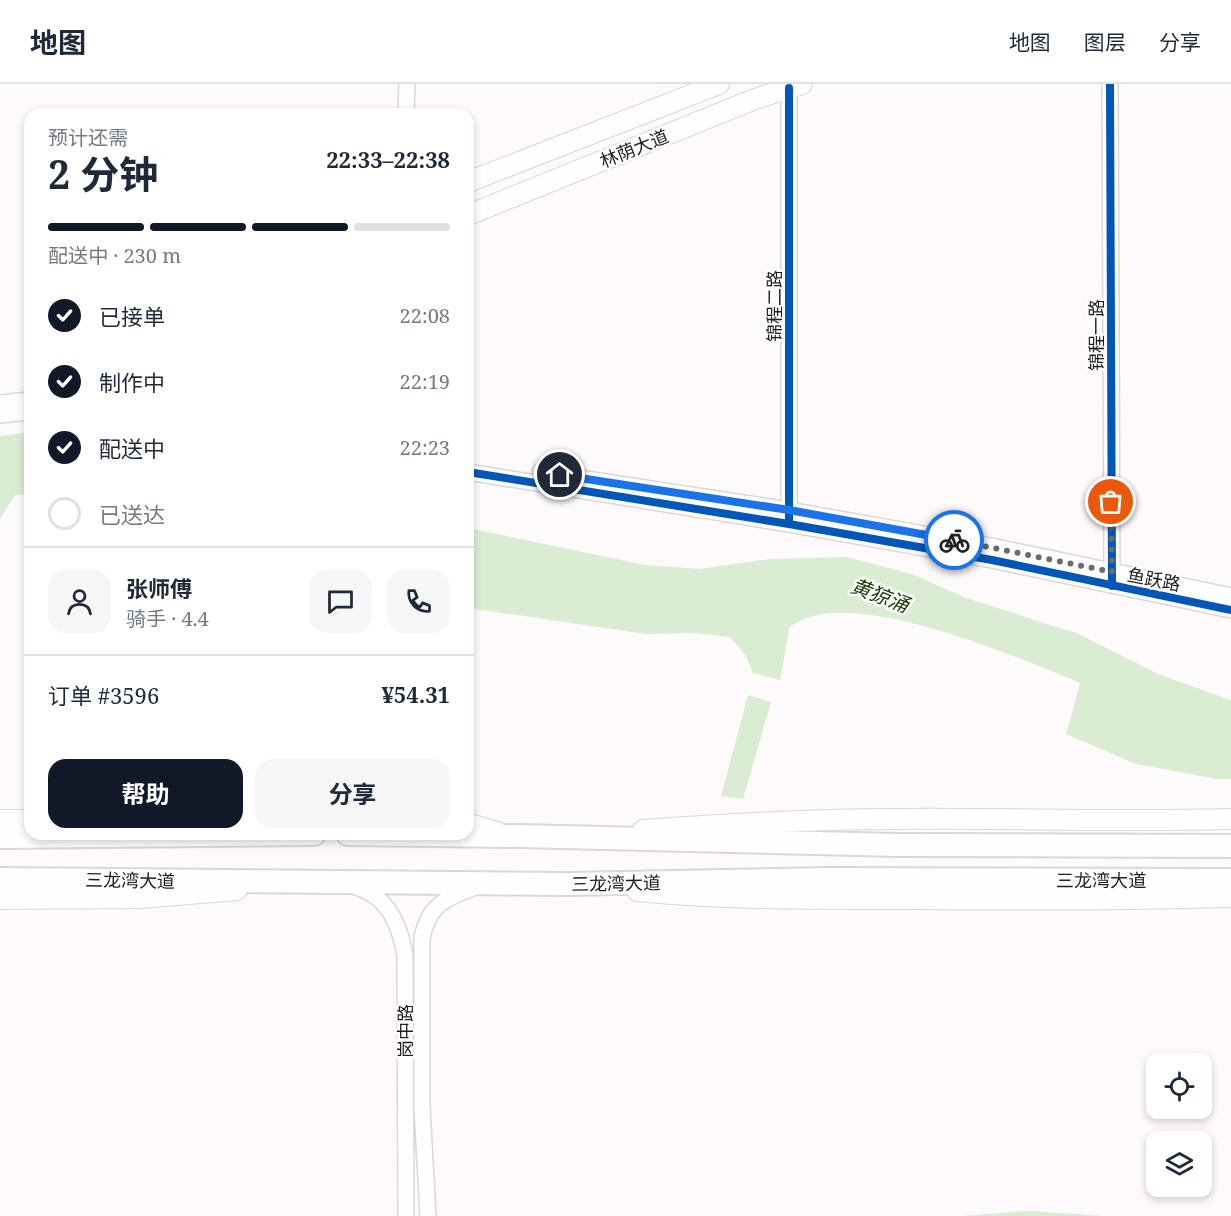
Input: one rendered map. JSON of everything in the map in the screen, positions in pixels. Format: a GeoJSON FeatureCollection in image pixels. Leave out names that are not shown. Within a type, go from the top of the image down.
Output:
{"type":"FeatureCollection","features":[{"type":"Feature","properties":{"kind":"highway","name":"三龙湾大道"},"geometry":{"type":"LineString","coordinates":[[474,835],[898,845],[1231,846]]}},
{"type":"Feature","properties":{"kind":"highway"},"geometry":{"type":"LineString","coordinates":[[0,837],[24,837]]}},
{"type":"Feature","properties":{"kind":"highway","name":"三龙湾大道"},"geometry":{"type":"LineString","coordinates":[[0,879],[484,884],[829,879],[1231,880]]}},
{"type":"Feature","properties":{"kind":"main road","name":"林荫大道"},"geometry":{"type":"LineString","coordinates":[[474,181],[718,84]]}},
{"type":"Feature","properties":{"kind":"main road","name":"林荫大道"},"geometry":{"type":"LineString","coordinates":[[474,213],[754,99],[796,86]]}},
{"type":"Feature","properties":{"kind":"main road"},"geometry":{"type":"LineString","coordinates":[[551,837],[753,822],[823,820],[1132,822],[1231,819]]}},
{"type":"Feature","properties":{"kind":"main road"},"geometry":{"type":"LineString","coordinates":[[0,820],[24,820]]}},
{"type":"Feature","properties":{"kind":"main road"},"geometry":{"type":"LineString","coordinates":[[0,899],[140,897],[338,883]]}},
{"type":"Feature","properties":{"kind":"main road"},"geometry":{"type":"LineString","coordinates":[[569,884],[686,896],[838,899],[1129,900],[1231,897]]}},
{"type":"Feature","properties":{"kind":"street"},"geometry":{"type":"LineString","coordinates":[[406,108],[407,84]]}},
{"type":"Feature","properties":{"kind":"street","name":"锦程一路"},"geometry":{"type":"LineString","coordinates":[[1110,84],[1112,579]]}},
{"type":"Feature","properties":{"kind":"street","name":"锦程二路"},"geometry":{"type":"LineString","coordinates":[[789,517],[796,86]]}},
{"type":"Feature","properties":{"kind":"street"},"geometry":{"type":"LineString","coordinates":[[0,403],[24,401]]}},
{"type":"Feature","properties":{"kind":"street"},"geometry":{"type":"LineString","coordinates":[[0,415],[24,413]]}},
{"type":"Feature","properties":{"kind":"street","name":"鱼跃路"},"geometry":{"type":"LineString","coordinates":[[474,463],[789,517]]}},
{"type":"Feature","properties":{"kind":"street","name":"鱼跃路"},"geometry":{"type":"LineString","coordinates":[[474,473],[996,547],[1231,610]]}},
{"type":"Feature","properties":{"kind":"street","name":"鱼跃路"},"geometry":{"type":"LineString","coordinates":[[1112,579],[1231,596]]}},
{"type":"Feature","properties":{"kind":"street"},"geometry":{"type":"LineString","coordinates":[[474,823],[518,836]]}},
{"type":"Feature","properties":{"kind":"street","name":"岗中路"},"geometry":{"type":"LineString","coordinates":[[338,883],[369,891],[381,899],[394,917],[403,940],[405,956],[406,1216]]}},
{"type":"Feature","properties":{"kind":"street","name":"岗中路"},"geometry":{"type":"LineString","coordinates":[[428,1216],[422,1107],[422,938],[427,921],[436,906],[446,898],[484,884]]}},
{"type":"Feature","properties":{"kind":"street"},"geometry":{"type":"LineString","coordinates":[[403,940],[408,934],[415,933],[422,938]]}},
{"type":"Feature","properties":{"kind":"water"},"geometry":{"type":"Polygon","coordinates":[[[24,433],[24,494],[15,495],[0,519],[0,436],[24,433]]]}},
{"type":"Feature","properties":{"kind":"water","name":"黄猄涌"},"geometry":{"type":"Polygon","coordinates":[[[474,529],[645,565],[699,569],[770,559],[847,557],[915,575],[966,598],[1079,634],[1158,674],[1231,700],[1231,779],[1217,779],[1136,764],[1066,734],[1080,683],[1020,658],[904,621],[867,614],[834,613],[804,619],[790,626],[780,680],[753,673],[746,656],[730,637],[695,633],[646,634],[474,609],[474,529]]]}},
{"type":"Feature","properties":{"kind":"water"},"geometry":{"type":"Polygon","coordinates":[[[748,695],[771,702],[743,799],[721,796],[748,695]]]}},
{"type":"Feature","properties":{"kind":"water"},"geometry":{"type":"Polygon","coordinates":[[[1029,1211],[1105,1216],[963,1216],[1029,1211]]]}},
{"type":"Feature","properties":{"kind":"cycle path"},"geometry":{"type":"LineString","coordinates":[[1110,84],[1112,586]]}},
{"type":"Feature","properties":{"kind":"cycle path"},"geometry":{"type":"LineString","coordinates":[[789,88],[789,524]]}},
{"type":"Feature","properties":{"kind":"cycle path"},"geometry":{"type":"LineString","coordinates":[[474,473],[789,524],[992,560],[1231,610]]}},
{"type":"Feature","properties":{"kind":"way so far"},"geometry":{"type":"LineString","coordinates":[[954,540],[1112,572],[1111,502]]}},
{"type":"Feature","properties":{"kind":"route"},"geometry":{"type":"LineString","coordinates":[[560,475],[789,510],[954,540]]}}]}
